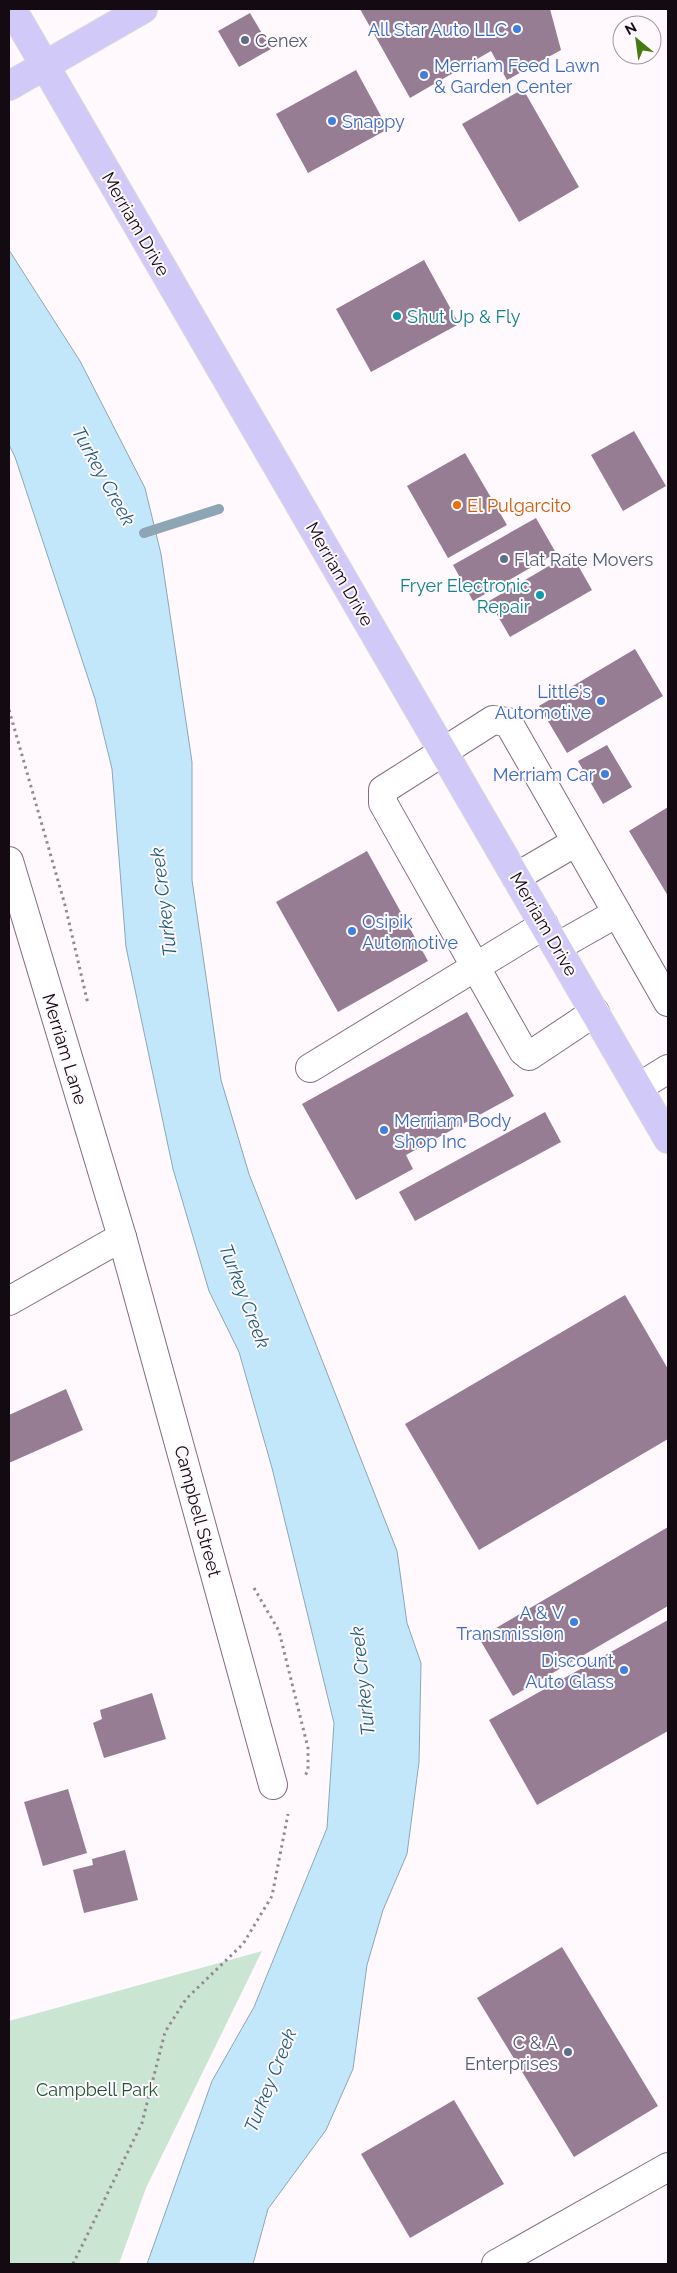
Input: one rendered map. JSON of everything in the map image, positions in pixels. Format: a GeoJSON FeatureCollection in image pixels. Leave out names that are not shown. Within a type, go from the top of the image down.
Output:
{"type":"FeatureCollection","features":[{"type":"Feature","properties":{"kind":"main road","name":"Merriam Drive"},"geometry":{"type":"LineString","coordinates":[[12,9],[668,1139]]}},
{"type":"Feature","properties":{"kind":"main road"},"geometry":{"type":"LineString","coordinates":[[9,86],[143,9]]}},
{"type":"Feature","properties":{"kind":"street"},"geometry":{"type":"LineString","coordinates":[[595,1012],[529,1056],[522,1051],[383,803],[383,790],[444,753],[493,720],[508,722],[668,1002]]}},
{"type":"Feature","properties":{"kind":"street"},"geometry":{"type":"LineString","coordinates":[[516,877],[576,842]]}},
{"type":"Feature","properties":{"kind":"street","name":"Merriam Lane"},"geometry":{"type":"LineString","coordinates":[[9,861],[122,1237]]}},
{"type":"Feature","properties":{"kind":"street"},"geometry":{"type":"LineString","coordinates":[[310,1068],[476,968],[551,936],[617,913]]}},
{"type":"Feature","properties":{"kind":"street"},"geometry":{"type":"LineString","coordinates":[[639,1087],[668,1070]]}},
{"type":"Feature","properties":{"kind":"street"},"geometry":{"type":"LineString","coordinates":[[9,1301],[122,1237]]}},
{"type":"Feature","properties":{"kind":"street","name":"Campbell Street"},"geometry":{"type":"LineString","coordinates":[[122,1237],[273,1785]]}},
{"type":"Feature","properties":{"kind":"street"},"geometry":{"type":"LineString","coordinates":[[496,2264],[668,2167]]}},
{"type":"Feature","properties":{"kind":"green space","name":"Campbell Park"},"geometry":{"type":"Polygon","coordinates":[[[262,1951],[146,2188],[119,2264],[9,2264],[9,2021],[262,1951]]]}},
{"type":"Feature","properties":{"kind":"water","name":"Turkey Creek"},"geometry":{"type":"Polygon","coordinates":[[[9,250],[80,361],[145,488],[161,554],[192,762],[192,880],[221,1080],[249,1174],[397,1551],[407,1623],[421,1663],[419,1762],[407,1854],[383,1910],[367,1965],[353,2069],[326,2130],[268,2209],[253,2264],[147,2264],[212,2081],[254,2007],[327,1828],[334,1723],[272,1468],[239,1352],[209,1291],[173,1169],[126,947],[112,769],[95,699],[15,457],[9,445],[9,250]]]}},
{"type":"Feature","properties":{"kind":"building","name":"Merriam Feed Lawn & Garden Center"},"geometry":{"type":"Polygon","coordinates":[[[360,9],[550,9],[561,50],[507,80],[491,51],[410,98],[360,9]]]}},
{"type":"Feature","properties":{"kind":"building","name":"Cenex"},"geometry":{"type":"Polygon","coordinates":[[[250,13],[271,49],[239,67],[218,31],[250,13]]]}},
{"type":"Feature","properties":{"kind":"building","name":"Snappy"},"geometry":{"type":"Polygon","coordinates":[[[356,70],[388,129],[308,173],[276,114],[356,70]]]}},
{"type":"Feature","properties":{"kind":"building"},"geometry":{"type":"Polygon","coordinates":[[[523,89],[579,187],[519,222],[462,124],[523,89]]]}},
{"type":"Feature","properties":{"kind":"building","name":"Shut Up & Fly"},"geometry":{"type":"Polygon","coordinates":[[[424,260],[459,324],[371,372],[336,309],[424,260]]]}},
{"type":"Feature","properties":{"kind":"building"},"geometry":{"type":"Polygon","coordinates":[[[634,431],[666,486],[623,511],[591,455],[634,431]]]}},
{"type":"Feature","properties":{"kind":"building","name":"El Pulgarcito"},"geometry":{"type":"Polygon","coordinates":[[[465,453],[507,525],[448,558],[407,486],[465,453]]]}},
{"type":"Feature","properties":{"kind":"building","name":"Flat Rate Movers"},"geometry":{"type":"Polygon","coordinates":[[[536,518],[556,553],[473,601],[453,565],[536,518]]]}},
{"type":"Feature","properties":{"kind":"building","name":"Fryer Electronic Repair"},"geometry":{"type":"Polygon","coordinates":[[[571,553],[592,590],[510,637],[489,601],[571,553]]]}},
{"type":"Feature","properties":{"kind":"building","name":"Little's Automotive"},"geometry":{"type":"Polygon","coordinates":[[[635,649],[663,696],[567,753],[539,706],[635,649]]]}},
{"type":"Feature","properties":{"kind":"building","name":"Merriam Car"},"geometry":{"type":"Polygon","coordinates":[[[607,745],[632,787],[603,804],[578,761],[607,745]]]}},
{"type":"Feature","properties":{"kind":"building"},"geometry":{"type":"Polygon","coordinates":[[[668,807],[668,896],[629,831],[668,807]]]}},
{"type":"Feature","properties":{"kind":"building","name":"Osipik Automotive"},"geometry":{"type":"Polygon","coordinates":[[[367,851],[428,961],[338,1012],[276,902],[367,851]]]}},
{"type":"Feature","properties":{"kind":"building","name":"Merriam Body Shop Inc"},"geometry":{"type":"Polygon","coordinates":[[[467,1012],[514,1096],[406,1155],[413,1169],[356,1200],[302,1104],[467,1012]]]}},
{"type":"Feature","properties":{"kind":"building"},"geometry":{"type":"Polygon","coordinates":[[[545,1112],[561,1142],[415,1221],[399,1192],[545,1112]]]}},
{"type":"Feature","properties":{"kind":"building"},"geometry":{"type":"Polygon","coordinates":[[[625,1295],[668,1369],[668,1439],[479,1550],[405,1424],[625,1295]]]}},
{"type":"Feature","properties":{"kind":"building"},"geometry":{"type":"Polygon","coordinates":[[[66,1389],[83,1430],[9,1463],[9,1415],[66,1389]]]}},
{"type":"Feature","properties":{"kind":"building","name":"A & V Transmission"},"geometry":{"type":"Polygon","coordinates":[[[668,1527],[668,1606],[513,1696],[479,1638],[668,1527]]]}},
{"type":"Feature","properties":{"kind":"building","name":"Discount Auto Glass"},"geometry":{"type":"Polygon","coordinates":[[[668,1620],[668,1731],[537,1805],[489,1720],[668,1620]]]}},
{"type":"Feature","properties":{"kind":"building"},"geometry":{"type":"Polygon","coordinates":[[[152,1693],[166,1739],[104,1758],[93,1723],[102,1719],[100,1710],[152,1693]]]}},
{"type":"Feature","properties":{"kind":"building"},"geometry":{"type":"Polygon","coordinates":[[[68,1789],[87,1853],[43,1866],[24,1802],[68,1789]]]}},
{"type":"Feature","properties":{"kind":"building"},"geometry":{"type":"Polygon","coordinates":[[[125,1850],[138,1900],[84,1913],[73,1870],[93,1865],[92,1859],[125,1850]]]}},
{"type":"Feature","properties":{"kind":"building","name":"C & A Enterprises"},"geometry":{"type":"Polygon","coordinates":[[[562,1947],[658,2106],[574,2157],[477,1998],[562,1947]]]}},
{"type":"Feature","properties":{"kind":"building"},"geometry":{"type":"Polygon","coordinates":[[[454,2100],[504,2184],[410,2238],[361,2154],[454,2100]]]}},
{"type":"Feature","properties":{"kind":"waterway"},"geometry":{"type":"LineString","coordinates":[[144,533],[219,509]]}},
{"type":"Feature","properties":{"kind":"place","name":"All Star Auto LLC"},"geometry":{"type":"Point","coordinates":[517,29]}},
{"type":"Feature","properties":{"kind":"place","name":"Cenex"},"geometry":{"type":"Point","coordinates":[245,40]}},
{"type":"Feature","properties":{"kind":"place","name":"Merriam Feed Lawn & Garden Center"},"geometry":{"type":"Point","coordinates":[424,75]}},
{"type":"Feature","properties":{"kind":"place","name":"Snappy"},"geometry":{"type":"Point","coordinates":[332,121]}},
{"type":"Feature","properties":{"kind":"place","name":"Shut Up & Fly"},"geometry":{"type":"Point","coordinates":[397,316]}},
{"type":"Feature","properties":{"kind":"place","name":"El Pulgarcito"},"geometry":{"type":"Point","coordinates":[457,505]}},
{"type":"Feature","properties":{"kind":"place","name":"Flat Rate Movers"},"geometry":{"type":"Point","coordinates":[504,559]}},
{"type":"Feature","properties":{"kind":"place","name":"Fryer Electronic Repair"},"geometry":{"type":"Point","coordinates":[540,595]}},
{"type":"Feature","properties":{"kind":"place","name":"Little's Automotive"},"geometry":{"type":"Point","coordinates":[601,701]}},
{"type":"Feature","properties":{"kind":"place","name":"Merriam Car"},"geometry":{"type":"Point","coordinates":[605,774]}},
{"type":"Feature","properties":{"kind":"place","name":"Osipik Automotive"},"geometry":{"type":"Point","coordinates":[352,931]}},
{"type":"Feature","properties":{"kind":"place","name":"Merriam Body Shop Inc"},"geometry":{"type":"Point","coordinates":[384,1130]}},
{"type":"Feature","properties":{"kind":"place","name":"A & V Transmission"},"geometry":{"type":"Point","coordinates":[574,1622]}},
{"type":"Feature","properties":{"kind":"place","name":"Discount Auto Glass"},"geometry":{"type":"Point","coordinates":[624,1670]}},
{"type":"Feature","properties":{"kind":"place","name":"C & A Enterprises"},"geometry":{"type":"Point","coordinates":[568,2052]}}]}
